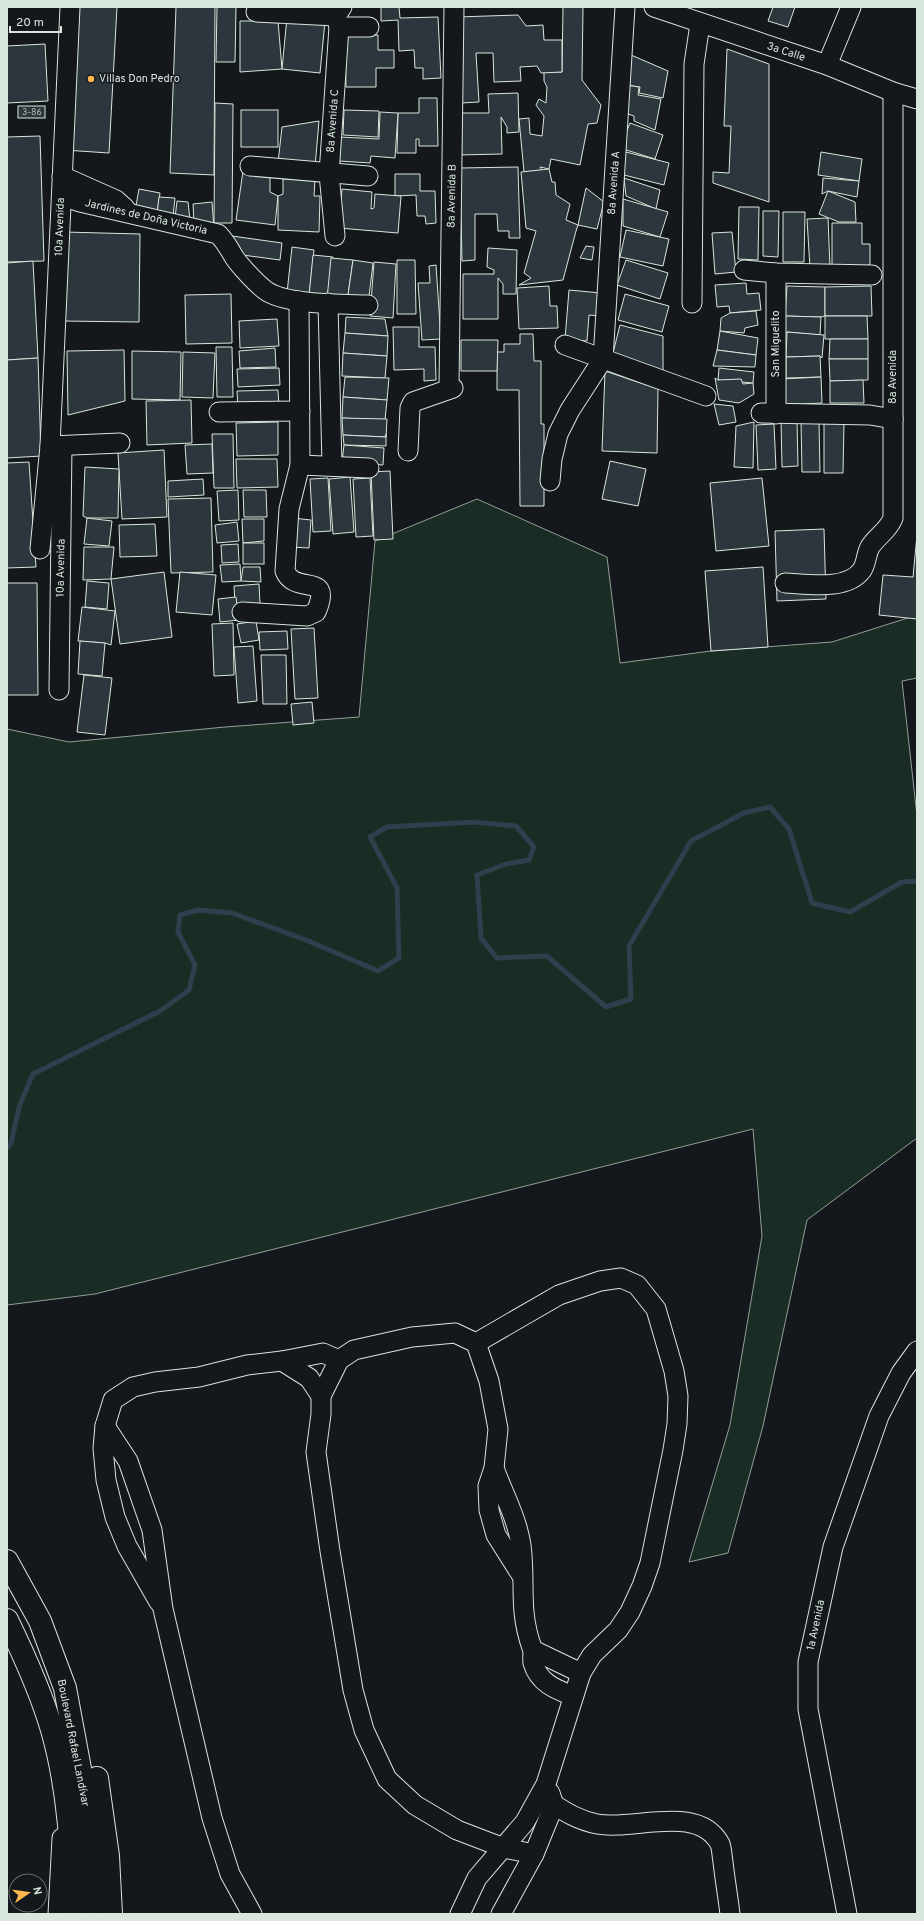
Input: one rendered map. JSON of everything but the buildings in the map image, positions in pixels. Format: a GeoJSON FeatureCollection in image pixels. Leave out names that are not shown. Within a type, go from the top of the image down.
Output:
{"type":"FeatureCollection","features":[{"type":"Feature","properties":{"kind":"main road","name":"Boulevard Rafael Landívar"},"geometry":{"type":"LineString","coordinates":[[7,1561],[40,1621],[65,1688],[86,1801],[93,1914]]}},
{"type":"Feature","properties":{"kind":"main road","name":"Boulevard Rafael Landívar"},"geometry":{"type":"LineString","coordinates":[[7,1620],[42,1698],[52,1731],[65,1794],[71,1849],[74,1914]]}},
{"type":"Feature","properties":{"kind":"main road"},"geometry":{"type":"LineString","coordinates":[[65,1688],[81,1719],[95,1767],[108,1856],[111,1914]]}},
{"type":"Feature","properties":{"kind":"street","name":"10a Avenida"},"geometry":{"type":"LineString","coordinates":[[59,690],[56,446],[62,176],[70,7]]}},
{"type":"Feature","properties":{"kind":"street","name":"8a Avenida B"},"geometry":{"type":"LineString","coordinates":[[408,451],[410,408],[413,402],[420,398],[453,388],[449,385],[454,7]]}},
{"type":"Feature","properties":{"kind":"street","name":"8a Avenida A"},"geometry":{"type":"LineString","coordinates":[[603,359],[625,7]]}},
{"type":"Feature","properties":{"kind":"street","name":"3a Calle"},"geometry":{"type":"LineString","coordinates":[[654,7],[700,24],[827,65],[893,92],[917,99]]}},
{"type":"Feature","properties":{"kind":"street"},"geometry":{"type":"LineString","coordinates":[[827,65],[851,7]]}},
{"type":"Feature","properties":{"kind":"street"},"geometry":{"type":"LineString","coordinates":[[256,12],[339,17],[369,27]]}},
{"type":"Feature","properties":{"kind":"street","name":"8a Avenida C"},"geometry":{"type":"LineString","coordinates":[[334,236],[329,174],[339,17]]}},
{"type":"Feature","properties":{"kind":"street"},"geometry":{"type":"LineString","coordinates":[[692,303],[694,64],[700,24]]}},
{"type":"Feature","properties":{"kind":"street","name":"8a Avenida"},"geometry":{"type":"LineString","coordinates":[[785,583],[834,583],[852,578],[862,569],[867,561],[870,546],[888,529],[893,518],[893,92]]}},
{"type":"Feature","properties":{"kind":"street"},"geometry":{"type":"LineString","coordinates":[[250,166],[329,174],[368,176]]}},
{"type":"Feature","properties":{"kind":"street"},"geometry":{"type":"LineString","coordinates":[[62,176],[116,200],[129,213]]}},
{"type":"Feature","properties":{"kind":"street","name":"Jardines de Doña Victoria"},"geometry":{"type":"LineString","coordinates":[[62,196],[218,234],[224,240],[235,258],[265,290],[274,296],[299,301],[368,305]]}},
{"type":"Feature","properties":{"kind":"street"},"geometry":{"type":"LineString","coordinates":[[744,270],[776,274],[872,275]]}},
{"type":"Feature","properties":{"kind":"street","name":"San Miguelito"},"geometry":{"type":"LineString","coordinates":[[776,274],[768,414],[870,415],[893,419]]}},
{"type":"Feature","properties":{"kind":"street"},"geometry":{"type":"LineString","coordinates":[[242,612],[307,616],[316,612],[322,599],[322,592],[317,587],[293,582],[287,577],[285,571],[289,509],[300,466],[299,301]]}},
{"type":"Feature","properties":{"kind":"street"},"geometry":{"type":"LineString","coordinates":[[328,303],[332,466]]}},
{"type":"Feature","properties":{"kind":"street"},"geometry":{"type":"LineString","coordinates":[[566,345],[706,396]]}},
{"type":"Feature","properties":{"kind":"street"},"geometry":{"type":"LineString","coordinates":[[550,482],[552,459],[558,434],[570,410],[603,359]]}},
{"type":"Feature","properties":{"kind":"street"},"geometry":{"type":"LineString","coordinates":[[219,412],[300,411]]}},
{"type":"Feature","properties":{"kind":"street"},"geometry":{"type":"LineString","coordinates":[[40,550],[56,446],[120,443]]}},
{"type":"Feature","properties":{"kind":"street"},"geometry":{"type":"LineString","coordinates":[[300,466],[369,468]]}},
{"type":"Feature","properties":{"kind":"street"},"geometry":{"type":"LineString","coordinates":[[476,1343],[558,1296],[600,1281],[621,1278],[637,1285],[656,1309],[674,1371],[678,1396],[677,1424],[674,1443],[650,1563],[630,1612],[618,1630],[592,1655],[581,1673],[573,1696],[547,1795],[534,1854],[501,1914]]}},
{"type":"Feature","properties":{"kind":"street"},"geometry":{"type":"LineString","coordinates":[[534,1854],[504,1848],[457,1830],[416,1805],[387,1779],[364,1730],[353,1690],[320,1491],[316,1452],[321,1414],[321,1396],[340,1360],[354,1350],[412,1337],[455,1333],[476,1343],[489,1381],[498,1429],[494,1468],[488,1486],[489,1510],[496,1535],[522,1576],[523,1616],[527,1637],[533,1650],[532,1658],[535,1669],[541,1678],[551,1687],[573,1696]]}},
{"type":"Feature","properties":{"kind":"street","name":"1a Avenida"},"geometry":{"type":"LineString","coordinates":[[847,1914],[808,1709],[808,1662],[836,1540],[879,1416],[902,1373],[917,1351]]}},
{"type":"Feature","properties":{"kind":"street"},"geometry":{"type":"LineString","coordinates":[[163,1609],[143,1577],[127,1546],[115,1517],[106,1480],[103,1448],[105,1426],[113,1400],[133,1387],[155,1382],[199,1377],[246,1365],[282,1361],[323,1353],[340,1360]]}},
{"type":"Feature","properties":{"kind":"street"},"geometry":{"type":"LineString","coordinates":[[282,1361],[309,1378],[321,1396]]}},
{"type":"Feature","properties":{"kind":"street"},"geometry":{"type":"LineString","coordinates":[[105,1426],[128,1461],[152,1530],[163,1609],[212,1818],[230,1874],[252,1914]]}},
{"type":"Feature","properties":{"kind":"street"},"geometry":{"type":"LineString","coordinates":[[533,1650],[581,1673]]}},
{"type":"Feature","properties":{"kind":"street","name":"Boulevard Rafael Landívar"},"geometry":{"type":"LineString","coordinates":[[58,1914],[65,1794]]}},
{"type":"Feature","properties":{"kind":"street"},"geometry":{"type":"LineString","coordinates":[[460,1914],[477,1878],[504,1848],[547,1795]]}},
{"type":"Feature","properties":{"kind":"street"},"geometry":{"type":"LineString","coordinates":[[547,1795],[575,1818],[599,1824],[624,1825],[675,1821],[693,1823],[711,1832],[721,1846],[730,1914]]}},
{"type":"Feature","properties":{"kind":"green space"},"geometry":{"type":"Polygon","coordinates":[[[477,499],[607,557],[620,663],[711,651],[832,642],[917,615],[917,678],[902,681],[917,816],[917,1138],[807,1220],[763,1426],[728,1553],[689,1562],[730,1425],[762,1236],[753,1129],[95,1294],[7,1305],[7,729],[69,742],[225,727],[359,717],[375,541],[477,499]]]}},
{"type":"Feature","properties":{"kind":"waterway"},"geometry":{"type":"LineString","coordinates":[[7,1148],[11,1143],[20,1104],[33,1074],[160,1011],[189,990],[195,965],[178,932],[180,915],[198,910],[232,913],[306,940],[378,971],[399,958],[397,888],[370,837],[387,827],[474,822],[516,826],[534,847],[529,860],[506,864],[477,875],[481,938],[497,958],[547,956],[606,1007],[631,999],[629,946],[691,841],[744,813],[770,807],[789,829],[812,903],[850,912],[902,882],[917,881]]}},
{"type":"Feature","properties":{"kind":"place","name":"Villas Don Pedro"},"geometry":{"type":"Point","coordinates":[91,79]}}]}
